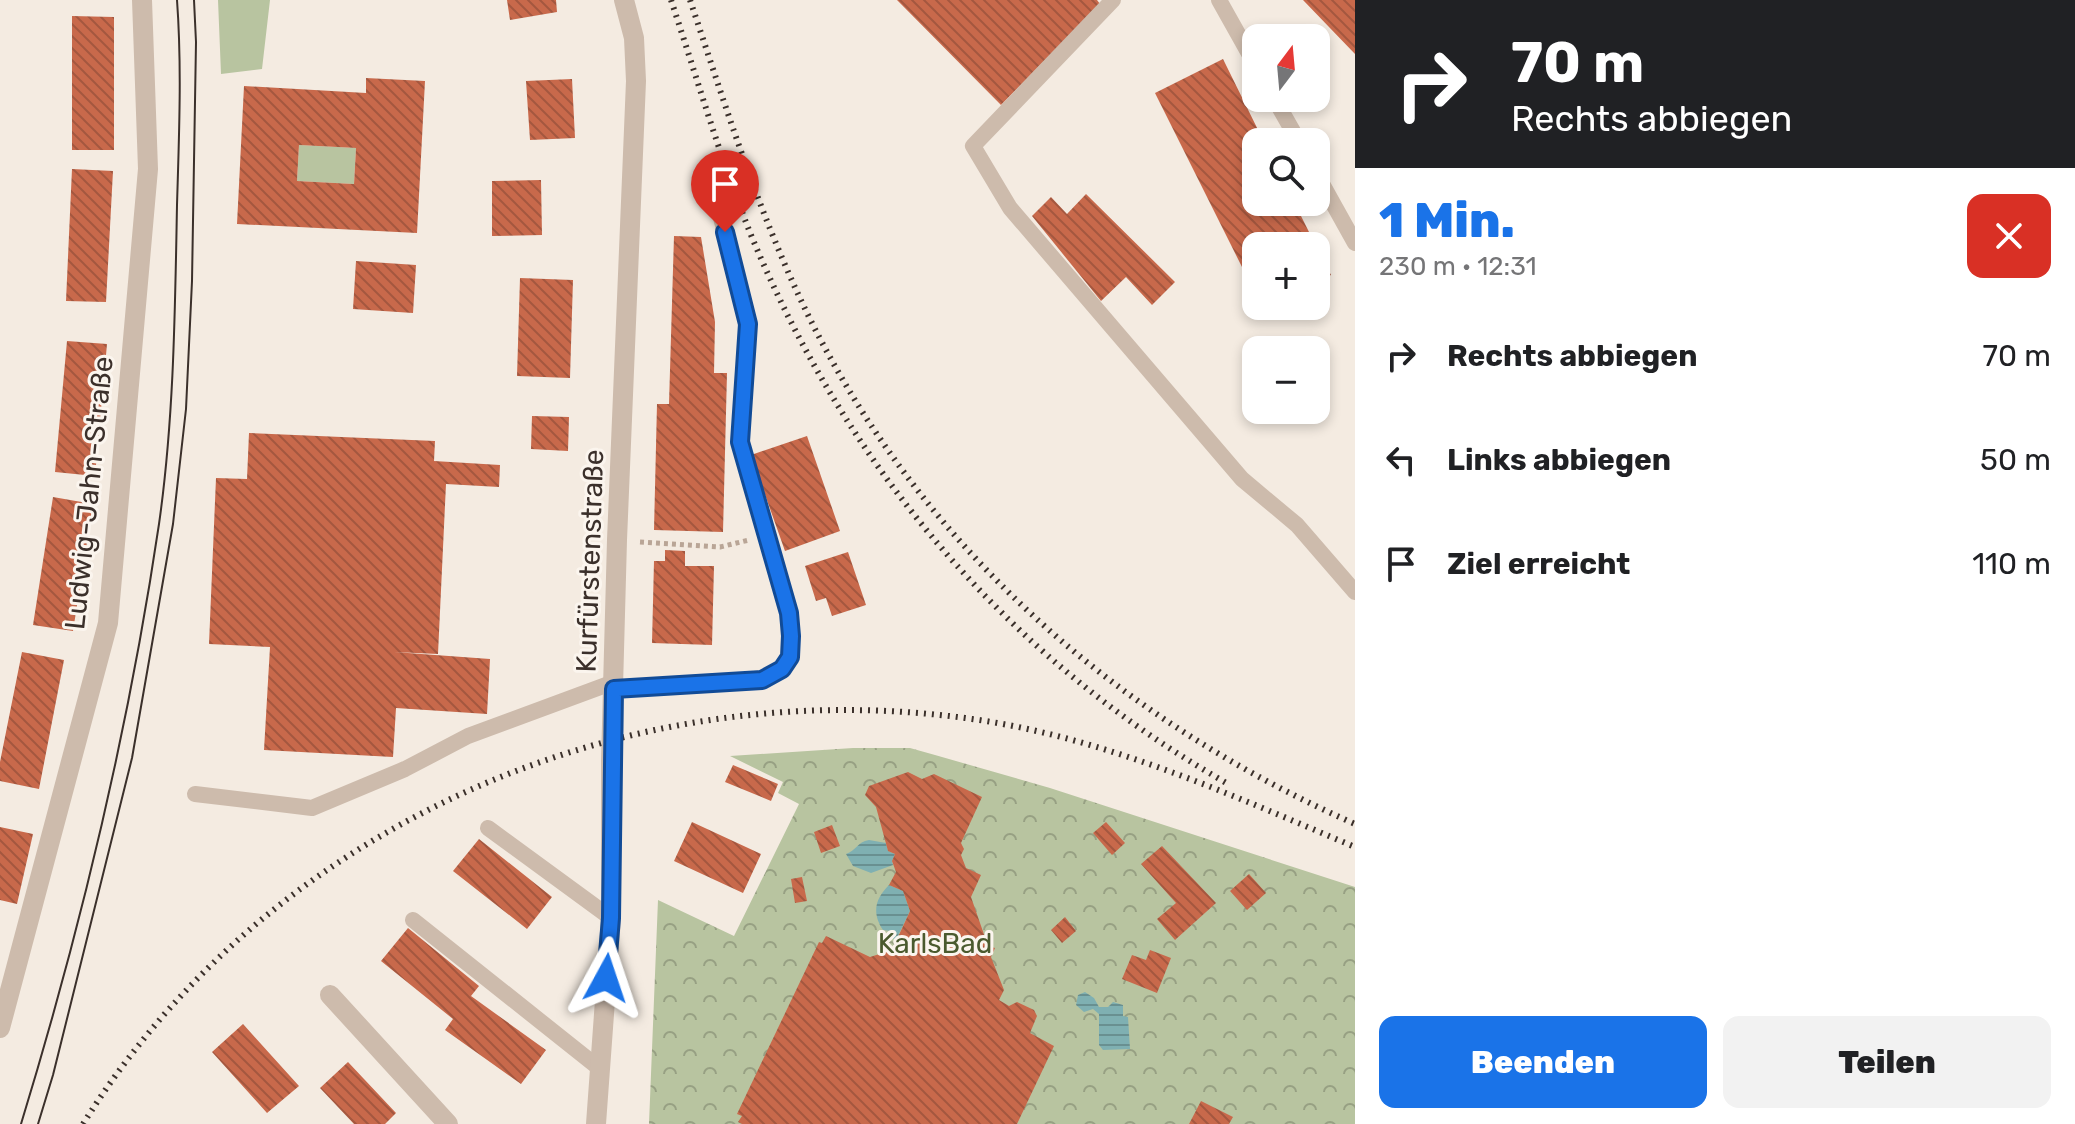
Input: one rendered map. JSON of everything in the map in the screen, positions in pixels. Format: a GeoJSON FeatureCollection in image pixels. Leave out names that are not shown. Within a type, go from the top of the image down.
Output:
{"type":"FeatureCollection","features":[{"type":"Feature","properties":{"kind":"street","name":"Ludwig-Jahn-Straße"},"geometry":{"type":"LineString","coordinates":[[0,1028],[108,623],[148,169],[142,0]]}},
{"type":"Feature","properties":{"kind":"street","name":"Kurfürstenstraße"},"geometry":{"type":"LineString","coordinates":[[596,1124],[611,918],[617,540],[636,81],[634,38],[624,0]]}},
{"type":"Feature","properties":{"kind":"street"},"geometry":{"type":"LineString","coordinates":[[330,995],[448,1124]]}},
{"type":"Feature","properties":{"kind":"lane"},"geometry":{"type":"LineString","coordinates":[[1113,0],[973,146],[1010,208],[1242,479],[1297,525],[1355,592]]}},
{"type":"Feature","properties":{"kind":"lane"},"geometry":{"type":"LineString","coordinates":[[1219,0],[1242,41]]}},
{"type":"Feature","properties":{"kind":"lane"},"geometry":{"type":"LineString","coordinates":[[1330,198],[1355,243]]}},
{"type":"Feature","properties":{"kind":"lane"},"geometry":{"type":"LineString","coordinates":[[195,794],[312,808],[405,769],[468,736],[614,686],[762,680],[782,669],[790,657],[789,613],[740,442],[748,324],[717,202]]}},
{"type":"Feature","properties":{"kind":"lane"},"geometry":{"type":"LineString","coordinates":[[488,828],[611,918]]}},
{"type":"Feature","properties":{"kind":"lane"},"geometry":{"type":"LineString","coordinates":[[413,920],[599,1068]]}},
{"type":"Feature","properties":{"kind":"path"},"geometry":{"type":"LineString","coordinates":[[617,540],[720,547],[765,536]]}},
{"type":"Feature","properties":{"kind":"green space"},"geometry":{"type":"Polygon","coordinates":[[[218,0],[270,0],[262,69],[221,74],[218,0]]]}},
{"type":"Feature","properties":{"kind":"green space"},"geometry":{"type":"Polygon","coordinates":[[[299,145],[356,148],[354,184],[297,181],[299,145]]]}},
{"type":"Feature","properties":{"kind":"green space","name":"KarlsBad"},"geometry":{"type":"Polygon","coordinates":[[[853,748],[910,748],[1050,788],[1355,887],[1355,1124],[649,1124],[658,900],[734,936],[799,804],[778,793],[783,782],[730,756],[853,748]]]}},
{"type":"Feature","properties":{"kind":"water"},"geometry":{"type":"Polygon","coordinates":[[[869,840],[886,843],[888,851],[895,854],[893,865],[871,873],[853,866],[846,854],[869,840]]]}},
{"type":"Feature","properties":{"kind":"water"},"geometry":{"type":"Polygon","coordinates":[[[889,885],[903,891],[910,911],[896,940],[890,937],[892,931],[883,930],[876,911],[878,900],[889,885]]]}},
{"type":"Feature","properties":{"kind":"water"},"geometry":{"type":"Polygon","coordinates":[[[1085,992],[1094,998],[1099,1007],[1108,1007],[1113,1002],[1123,1005],[1123,1016],[1128,1017],[1130,1049],[1103,1050],[1099,1045],[1099,1014],[1093,1009],[1084,1012],[1076,1005],[1078,995],[1085,992]]]}},
{"type":"Feature","properties":{"kind":"building"},"geometry":{"type":"Polygon","coordinates":[[[507,0],[556,0],[557,12],[510,20],[507,0]]]}},
{"type":"Feature","properties":{"kind":"building"},"geometry":{"type":"Polygon","coordinates":[[[897,0],[1097,0],[1100,4],[1001,105],[897,0]]]}},
{"type":"Feature","properties":{"kind":"building"},"geometry":{"type":"Polygon","coordinates":[[[1303,0],[1355,0],[1355,54],[1330,28],[1330,24],[1326,24],[1303,0]]]}},
{"type":"Feature","properties":{"kind":"building"},"geometry":{"type":"Polygon","coordinates":[[[72,16],[114,17],[114,150],[72,150],[72,16]]]}},
{"type":"Feature","properties":{"kind":"building"},"geometry":{"type":"Polygon","coordinates":[[[1223,59],[1242,97],[1242,112],[1249,112],[1257,128],[1242,128],[1242,216],[1301,216],[1309,232],[1242,232],[1242,267],[1155,93],[1223,59]]]}},
{"type":"Feature","properties":{"kind":"building"},"geometry":{"type":"Polygon","coordinates":[[[366,78],[425,81],[417,233],[237,224],[244,86],[366,93],[366,78]],[[299,145],[297,181],[354,184],[356,148],[299,145]]]}},
{"type":"Feature","properties":{"kind":"building"},"geometry":{"type":"Polygon","coordinates":[[[572,79],[575,138],[530,140],[526,81],[572,79]]]}},
{"type":"Feature","properties":{"kind":"building"},"geometry":{"type":"Polygon","coordinates":[[[72,169],[113,171],[106,302],[66,301],[72,169]]]}},
{"type":"Feature","properties":{"kind":"building"},"geometry":{"type":"Polygon","coordinates":[[[541,180],[542,235],[492,236],[492,181],[541,180]]]}},
{"type":"Feature","properties":{"kind":"building"},"geometry":{"type":"Polygon","coordinates":[[[1086,194],[1175,282],[1152,305],[1126,277],[1101,301],[1032,216],[1051,197],[1067,214],[1086,194]]]}},
{"type":"Feature","properties":{"kind":"building"},"geometry":{"type":"Polygon","coordinates":[[[674,236],[701,237],[715,322],[714,373],[727,373],[723,532],[654,530],[657,404],[669,404],[674,236]]]}},
{"type":"Feature","properties":{"kind":"building"},"geometry":{"type":"Polygon","coordinates":[[[356,261],[416,265],[413,313],[353,309],[356,261]]]}},
{"type":"Feature","properties":{"kind":"building"},"geometry":{"type":"Polygon","coordinates":[[[520,278],[573,280],[570,378],[517,376],[520,278]]]}},
{"type":"Feature","properties":{"kind":"building"},"geometry":{"type":"Polygon","coordinates":[[[67,341],[107,344],[95,476],[55,472],[67,341]]]}},
{"type":"Feature","properties":{"kind":"building"},"geometry":{"type":"Polygon","coordinates":[[[532,416],[569,417],[568,451],[531,449],[532,416]]]}},
{"type":"Feature","properties":{"kind":"building"},"geometry":{"type":"Polygon","coordinates":[[[249,433],[435,441],[434,461],[500,465],[499,487],[446,484],[438,654],[394,652],[490,659],[487,714],[396,708],[393,757],[264,750],[270,647],[209,644],[216,478],[247,479],[249,433]]]}},
{"type":"Feature","properties":{"kind":"building"},"geometry":{"type":"Polygon","coordinates":[[[807,436],[840,531],[785,551],[751,455],[807,436]]]}},
{"type":"Feature","properties":{"kind":"building"},"geometry":{"type":"Polygon","coordinates":[[[53,497],[93,504],[73,631],[33,625],[53,497]]]}},
{"type":"Feature","properties":{"kind":"building"},"geometry":{"type":"Polygon","coordinates":[[[665,550],[685,551],[685,566],[714,566],[712,645],[652,643],[654,561],[665,561],[665,550]]]}},
{"type":"Feature","properties":{"kind":"building"},"geometry":{"type":"Polygon","coordinates":[[[848,552],[866,605],[832,616],[826,598],[816,601],[805,566],[848,552]]]}},
{"type":"Feature","properties":{"kind":"building"},"geometry":{"type":"Polygon","coordinates":[[[22,652],[64,660],[39,789],[0,781],[0,762],[22,652]]]}},
{"type":"Feature","properties":{"kind":"building"},"geometry":{"type":"Polygon","coordinates":[[[733,765],[778,784],[771,801],[725,782],[733,765]]]}},
{"type":"Feature","properties":{"kind":"building","name":"KarlsBad"},"geometry":{"type":"Polygon","coordinates":[[[908,772],[922,779],[934,774],[982,797],[961,843],[964,849],[961,855],[966,868],[981,875],[971,897],[988,946],[995,948],[991,957],[1004,990],[999,1000],[1009,1006],[1017,1002],[1034,1010],[1037,1016],[1030,1033],[1054,1046],[1017,1124],[742,1124],[738,1122],[742,1116],[737,1114],[819,942],[822,943],[826,936],[870,957],[892,950],[910,911],[903,891],[889,885],[896,872],[892,861],[895,854],[888,851],[876,807],[865,795],[869,786],[908,772]]]}},
{"type":"Feature","properties":{"kind":"building"},"geometry":{"type":"Polygon","coordinates":[[[692,822],[761,854],[743,893],[674,861],[692,822]]]}},
{"type":"Feature","properties":{"kind":"building"},"geometry":{"type":"Polygon","coordinates":[[[1106,822],[1125,843],[1112,855],[1093,833],[1106,822]]]}},
{"type":"Feature","properties":{"kind":"building"},"geometry":{"type":"Polygon","coordinates":[[[832,825],[840,846],[821,853],[814,832],[832,825]]]}},
{"type":"Feature","properties":{"kind":"building"},"geometry":{"type":"Polygon","coordinates":[[[0,827],[33,834],[17,904],[0,900],[0,827]]]}},
{"type":"Feature","properties":{"kind":"building"},"geometry":{"type":"Polygon","coordinates":[[[479,839],[552,897],[527,929],[453,871],[479,839]]]}},
{"type":"Feature","properties":{"kind":"building"},"geometry":{"type":"Polygon","coordinates":[[[1162,846],[1216,903],[1175,940],[1157,919],[1176,903],[1141,864],[1162,846]]]}},
{"type":"Feature","properties":{"kind":"building"},"geometry":{"type":"Polygon","coordinates":[[[1249,874],[1266,893],[1247,910],[1230,891],[1249,874]]]}},
{"type":"Feature","properties":{"kind":"building"},"geometry":{"type":"Polygon","coordinates":[[[802,877],[807,901],[795,903],[791,879],[802,877]]]}},
{"type":"Feature","properties":{"kind":"building"},"geometry":{"type":"Polygon","coordinates":[[[1065,917],[1076,931],[1062,943],[1051,930],[1065,917]]]}},
{"type":"Feature","properties":{"kind":"building"},"geometry":{"type":"Polygon","coordinates":[[[408,928],[479,986],[471,996],[546,1050],[521,1084],[445,1030],[453,1019],[381,961],[408,928]]]}},
{"type":"Feature","properties":{"kind":"building"},"geometry":{"type":"Polygon","coordinates":[[[1150,950],[1171,958],[1157,993],[1122,979],[1132,955],[1146,960],[1150,950]]]}},
{"type":"Feature","properties":{"kind":"building"},"geometry":{"type":"Polygon","coordinates":[[[243,1024],[299,1086],[267,1113],[212,1052],[243,1024]]]}},
{"type":"Feature","properties":{"kind":"building"},"geometry":{"type":"Polygon","coordinates":[[[348,1062],[396,1113],[385,1124],[354,1124],[320,1088],[348,1062]]]}},
{"type":"Feature","properties":{"kind":"building"},"geometry":{"type":"Polygon","coordinates":[[[1201,1101],[1233,1117],[1229,1124],[1189,1124],[1201,1101]]]}},
{"type":"Feature","properties":{"kind":"tram line"},"geometry":{"type":"LineString","coordinates":[[21,1124],[64,976],[101,827],[133,676],[159,524],[168,445],[174,325],[180,102],[177,0]]}},
{"type":"Feature","properties":{"kind":"tram line"},"geometry":{"type":"LineString","coordinates":[[38,1124],[132,758],[173,524],[186,409],[192,281],[194,0]]}},
{"type":"Feature","properties":{"kind":"railway"},"geometry":{"type":"LineString","coordinates":[[671,0],[751,235],[790,321],[836,402],[887,479],[944,551],[1007,618],[1076,679],[1150,735],[1230,785]]}},
{"type":"Feature","properties":{"kind":"railway"},"geometry":{"type":"LineString","coordinates":[[690,0],[744,160],[791,278],[856,401],[910,480],[970,552],[1037,619],[1109,679],[1186,734],[1268,782],[1355,824]]}},
{"type":"Feature","properties":{"kind":"railway"},"geometry":{"type":"LineString","coordinates":[[83,1124],[160,1019],[251,929],[353,853],[465,792],[584,748],[708,720],[836,710],[965,718],[1016,727],[1066,738],[1164,769],[1355,847]]}},
{"type":"Feature","properties":{"kind":"route"},"geometry":{"type":"LineString","coordinates":[[606,978],[611,918],[614,689],[762,680],[782,669],[790,657],[789,613],[740,442],[748,324],[725,232]]}}]}
